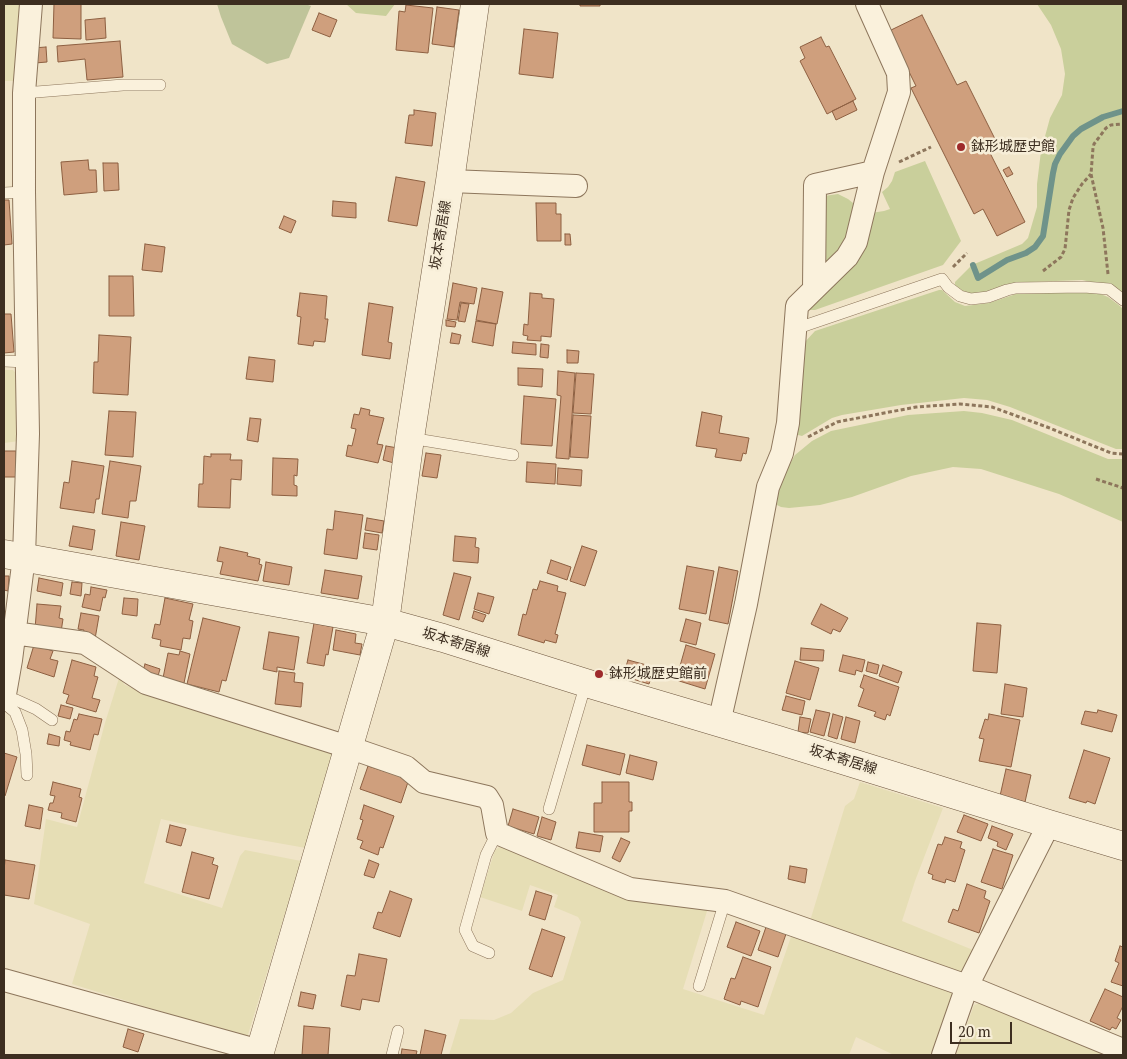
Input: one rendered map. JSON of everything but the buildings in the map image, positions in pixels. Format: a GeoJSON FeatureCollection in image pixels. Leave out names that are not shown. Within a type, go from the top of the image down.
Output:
{"type":"FeatureCollection","features":[{"type":"Feature","properties":{"kind":"main road","name":"坂本寄居線"},"geometry":{"type":"LineString","coordinates":[[475,4],[410,438],[385,622],[443,638],[1123,846]]}},
{"type":"Feature","properties":{"kind":"main road"},"geometry":{"type":"LineString","coordinates":[[14,556],[385,622],[260,1053]]}},
{"type":"Feature","properties":{"kind":"street"},"geometry":{"type":"LineString","coordinates":[[4,700],[14,633],[14,556],[28,434],[27,362],[14,192],[31,4]]}},
{"type":"Feature","properties":{"kind":"street"},"geometry":{"type":"LineString","coordinates":[[719,723],[746,604],[768,487],[782,454],[788,423],[797,306],[847,257],[856,242],[872,172],[899,92],[898,72],[867,4]]}},
{"type":"Feature","properties":{"kind":"street"},"geometry":{"type":"LineString","coordinates":[[814,289],[815,185],[872,172]]}},
{"type":"Feature","properties":{"kind":"street"},"geometry":{"type":"LineString","coordinates":[[450,181],[576,186]]}},
{"type":"Feature","properties":{"kind":"street"},"geometry":{"type":"LineString","coordinates":[[14,633],[86,642],[146,682],[406,767],[424,782],[487,797],[492,805],[497,833],[630,889],[725,901],[967,986],[1123,1050]]}},
{"type":"Feature","properties":{"kind":"street"},"geometry":{"type":"LineString","coordinates":[[943,1055],[967,986],[1049,824]]}},
{"type":"Feature","properties":{"kind":"street"},"geometry":{"type":"LineString","coordinates":[[4,980],[260,1053]]}},
{"type":"Feature","properties":{"kind":"lane"},"geometry":{"type":"LineString","coordinates":[[24,93],[123,85],[160,85]]}},
{"type":"Feature","properties":{"kind":"lane"},"geometry":{"type":"LineString","coordinates":[[795,329],[942,279],[948,288],[960,296],[971,300],[1019,288],[1084,287],[1109,289],[1123,300]]}},
{"type":"Feature","properties":{"kind":"lane"},"geometry":{"type":"LineString","coordinates":[[4,361],[27,362]]}},
{"type":"Feature","properties":{"kind":"lane"},"geometry":{"type":"LineString","coordinates":[[410,438],[513,454]]}},
{"type":"Feature","properties":{"kind":"lane"},"geometry":{"type":"LineString","coordinates":[[549,809],[586,683]]}},
{"type":"Feature","properties":{"kind":"lane"},"geometry":{"type":"LineString","coordinates":[[4,700],[16,700],[36,709],[52,720]]}},
{"type":"Feature","properties":{"kind":"lane"},"geometry":{"type":"LineString","coordinates":[[4,700],[15,712],[22,730],[27,774]]}},
{"type":"Feature","properties":{"kind":"lane"},"geometry":{"type":"LineString","coordinates":[[489,953],[473,946],[465,930],[486,855],[497,833]]}},
{"type":"Feature","properties":{"kind":"lane"},"geometry":{"type":"LineString","coordinates":[[699,986],[725,901]]}},
{"type":"Feature","properties":{"kind":"lane"},"geometry":{"type":"LineString","coordinates":[[392,1055],[398,1031]]}},
{"type":"Feature","properties":{"kind":"path"},"geometry":{"type":"LineString","coordinates":[[1109,289],[1106,244],[1091,174],[1094,144],[1106,128],[1123,124]]}},
{"type":"Feature","properties":{"kind":"path"},"geometry":{"type":"LineString","coordinates":[[894,165],[932,147]]}},
{"type":"Feature","properties":{"kind":"path"},"geometry":{"type":"LineString","coordinates":[[1019,288],[1061,257],[1065,249],[1069,210],[1073,198],[1091,174]]}},
{"type":"Feature","properties":{"kind":"path"},"geometry":{"type":"LineString","coordinates":[[782,454],[837,422],[916,407],[960,404],[992,407],[1047,426],[1111,453],[1123,454]]}},
{"type":"Feature","properties":{"kind":"path"},"geometry":{"type":"LineString","coordinates":[[1096,478],[1123,488]]}},
{"type":"Feature","properties":{"kind":"shaded area"},"geometry":{"type":"Polygon","coordinates":[[[4,4],[21,4],[16,81],[4,81],[4,4]]]}},
{"type":"Feature","properties":{"kind":"shaded area"},"geometry":{"type":"Polygon","coordinates":[[[4,370],[13,370],[18,375],[19,441],[4,443],[4,370]]]}},
{"type":"Feature","properties":{"kind":"shaded area"},"geometry":{"type":"Polygon","coordinates":[[[119,678],[125,685],[153,696],[333,751],[306,848],[238,836],[161,819],[144,883],[222,908],[240,856],[245,850],[301,861],[247,1038],[72,984],[90,924],[34,904],[46,819],[77,827],[119,678]]]}},
{"type":"Feature","properties":{"kind":"shaded area"},"geometry":{"type":"Polygon","coordinates":[[[860,782],[943,808],[902,921],[973,950],[961,976],[810,921],[845,806],[854,799],[860,782]]]}},
{"type":"Feature","properties":{"kind":"shaded area"},"geometry":{"type":"Polygon","coordinates":[[[501,846],[708,908],[683,989],[764,1015],[792,934],[955,989],[931,1055],[894,1055],[856,1037],[849,1055],[449,1055],[460,1019],[494,1020],[511,1013],[533,993],[563,980],[581,922],[578,917],[554,907],[558,895],[530,885],[522,911],[480,897],[495,850],[501,846]]]}},
{"type":"Feature","properties":{"kind":"shaded area"},"geometry":{"type":"Polygon","coordinates":[[[980,1003],[1111,1055],[956,1055],[974,1005],[980,1003]]]}},
{"type":"Feature","properties":{"kind":"green space"},"geometry":{"type":"Polygon","coordinates":[[[217,4],[305,4],[311,6],[289,58],[267,64],[232,44],[217,4]]]}},
{"type":"Feature","properties":{"kind":"green space"},"geometry":{"type":"Polygon","coordinates":[[[346,4],[395,4],[386,16],[356,13],[346,4]]]}},
{"type":"Feature","properties":{"kind":"green space"},"geometry":{"type":"Polygon","coordinates":[[[1037,4],[1123,4],[1123,294],[1115,287],[1082,280],[1030,282],[982,295],[966,294],[955,285],[955,282],[972,265],[1022,244],[1028,238],[1037,207],[1037,184],[1041,151],[1050,118],[1062,95],[1065,74],[1061,49],[1051,25],[1037,4]]]}},
{"type":"Feature","properties":{"kind":"green space"},"geometry":{"type":"Polygon","coordinates":[[[925,161],[961,241],[943,265],[815,310],[810,310],[871,213],[890,209],[882,192],[892,181],[895,172],[925,161]]]}},
{"type":"Feature","properties":{"kind":"green space"},"geometry":{"type":"Polygon","coordinates":[[[838,194],[858,207],[852,236],[824,275],[824,196],[838,194]]]}},
{"type":"Feature","properties":{"kind":"green space"},"geometry":{"type":"Polygon","coordinates":[[[942,290],[955,302],[965,306],[989,303],[1016,294],[1075,292],[1098,293],[1108,297],[1120,306],[1123,309],[1123,449],[1116,449],[1010,407],[987,400],[964,398],[901,405],[842,415],[832,418],[802,436],[798,435],[804,343],[815,331],[942,290]]]}},
{"type":"Feature","properties":{"kind":"green space"},"geometry":{"type":"Polygon","coordinates":[[[964,411],[1012,420],[1108,459],[1123,459],[1123,522],[1059,494],[981,469],[953,467],[911,476],[852,497],[820,505],[789,508],[777,505],[778,493],[784,474],[795,455],[812,441],[831,431],[908,415],[964,411]]]}},
{"type":"Feature","properties":{"kind":"waterway"},"geometry":{"type":"LineString","coordinates":[[973,265],[978,278],[1007,260],[1026,253],[1035,247],[1043,236],[1053,173],[1060,154],[1073,136],[1081,129],[1103,117],[1123,111]]}},
{"type":"Feature","properties":{"kind":"place","name":"鉢形城歴史館"},"geometry":{"type":"Point","coordinates":[961,147]}},
{"type":"Feature","properties":{"kind":"place","name":"鉢形城歴史館前"},"geometry":{"type":"Point","coordinates":[599,674]}}]}
